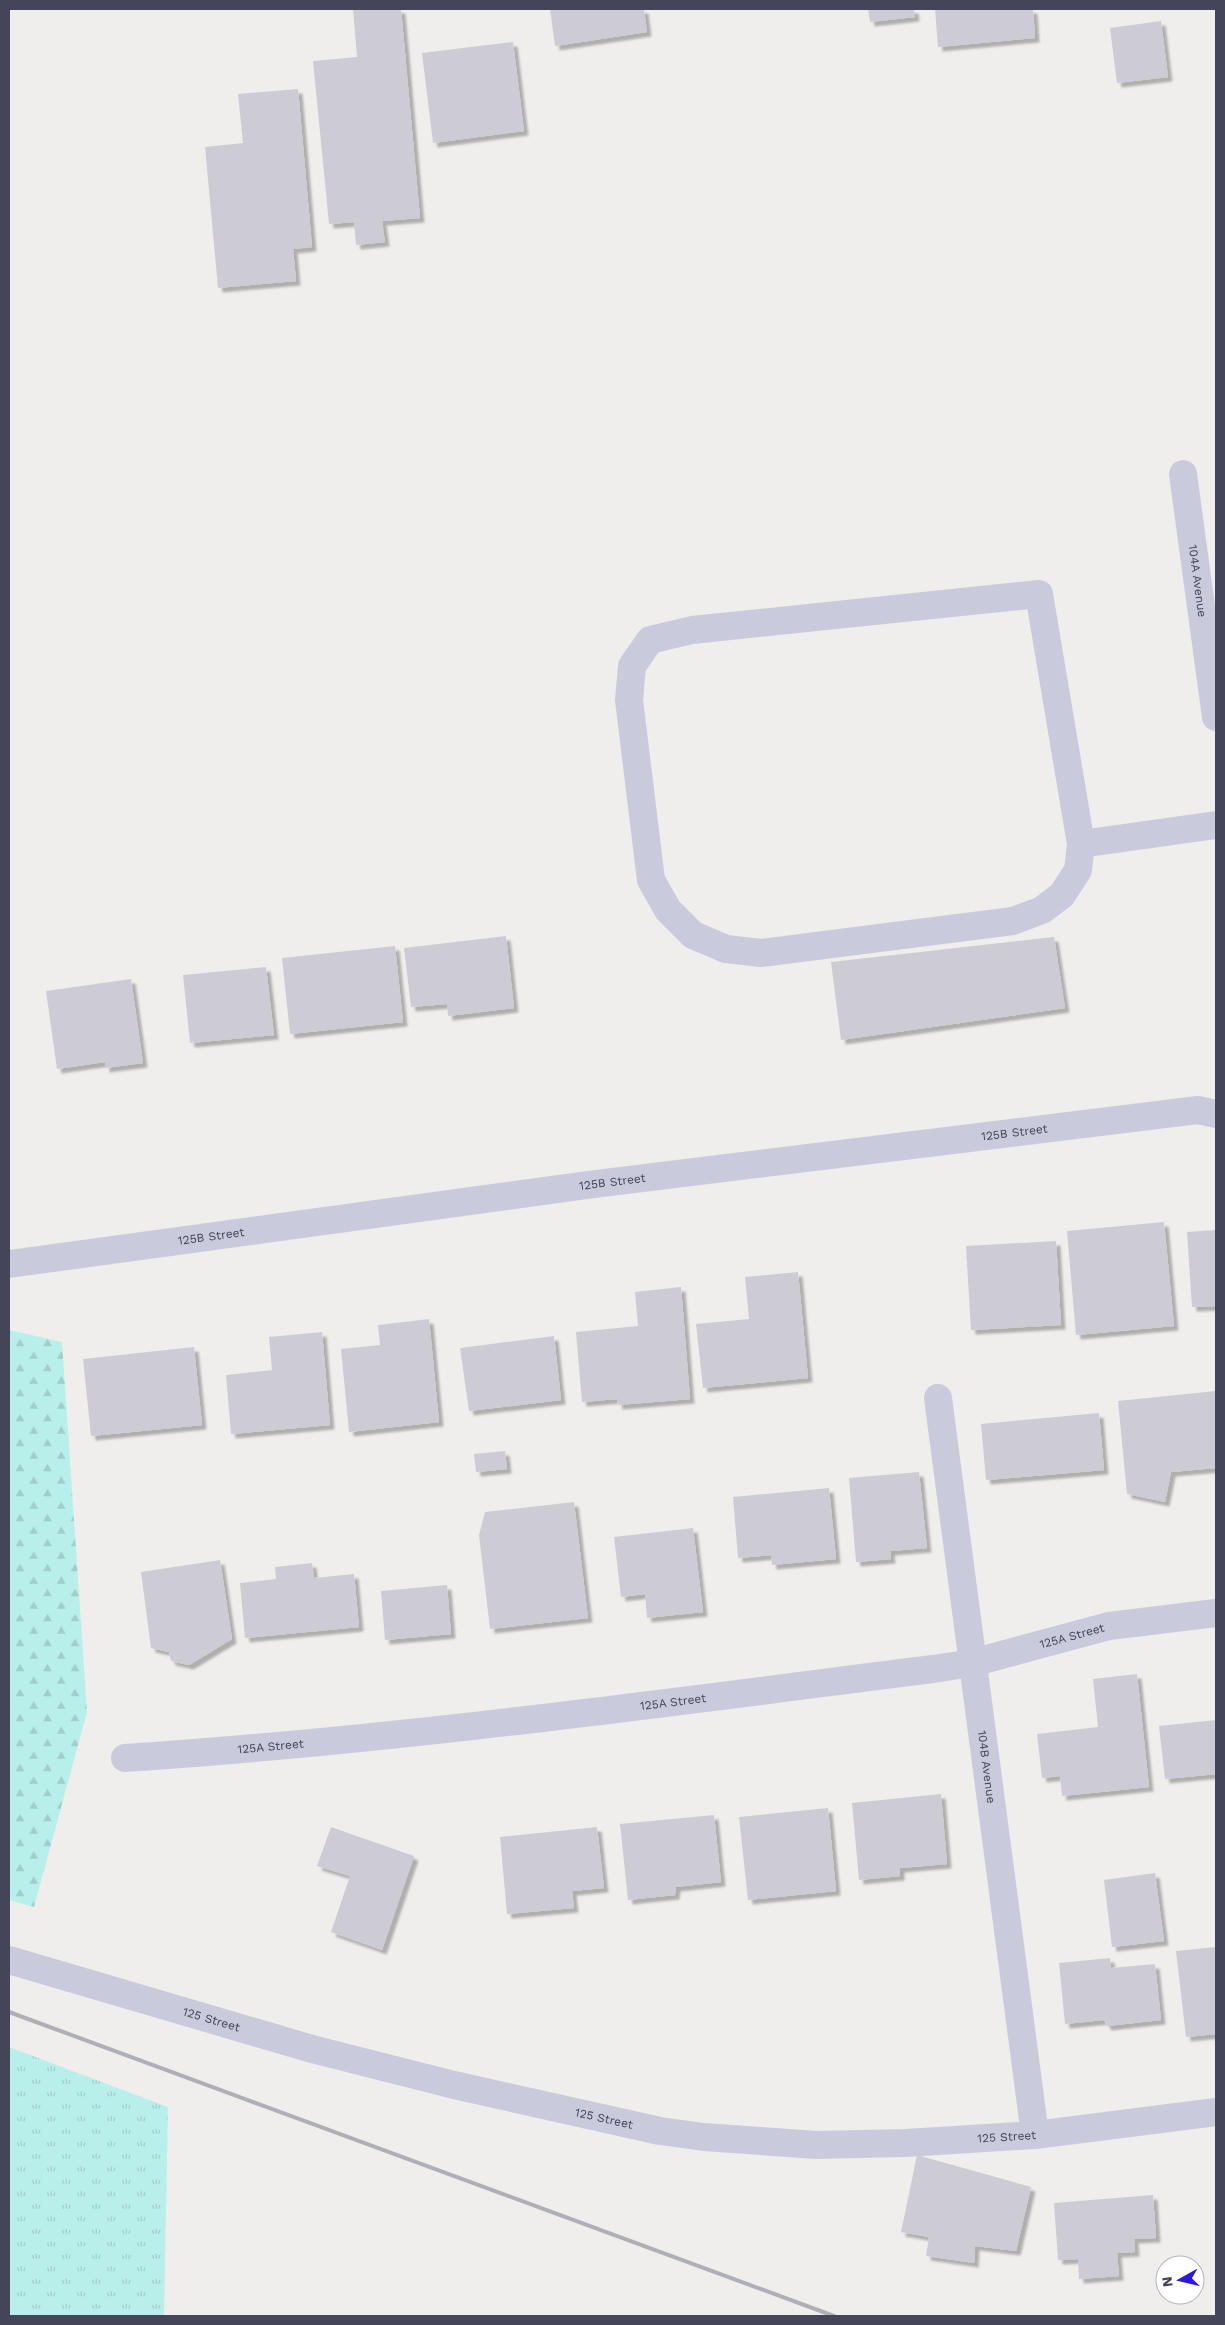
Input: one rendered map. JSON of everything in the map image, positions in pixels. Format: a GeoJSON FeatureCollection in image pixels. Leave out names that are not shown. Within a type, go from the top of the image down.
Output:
{"type":"FeatureCollection","features":[{"type":"Feature","properties":{"kind":"street","name":"104A Avenue"},"geometry":{"type":"LineString","coordinates":[[1183,474],[1216,717]]}},
{"type":"Feature","properties":{"kind":"street"},"geometry":{"type":"LineString","coordinates":[[1039,594],[1081,844],[1078,870],[1062,895],[1042,910],[1013,921],[761,952],[726,949],[692,935],[668,910],[651,880],[629,700],[632,666],[650,640],[692,630],[1039,594]]}},
{"type":"Feature","properties":{"kind":"street"},"geometry":{"type":"LineString","coordinates":[[1081,844],[1216,826]]}},
{"type":"Feature","properties":{"kind":"street","name":"125B Street"},"geometry":{"type":"LineString","coordinates":[[9,1264],[596,1184],[1198,1110],[1216,1114]]}},
{"type":"Feature","properties":{"kind":"street","name":"104B Avenue"},"geometry":{"type":"LineString","coordinates":[[938,1398],[1035,2136]]}},
{"type":"Feature","properties":{"kind":"street","name":"125A Street"},"geometry":{"type":"LineString","coordinates":[[124,1758],[225,1751],[632,1707],[972,1663],[1109,1626],[1216,1612]]}},
{"type":"Feature","properties":{"kind":"street","name":"125 Street"},"geometry":{"type":"LineString","coordinates":[[9,1960],[322,2052],[454,2085],[660,2131],[739,2140],[816,2145],[906,2143],[1035,2136],[1216,2112]]}},
{"type":"Feature","properties":{"kind":"green space"},"geometry":{"type":"Polygon","coordinates":[[[9,1330],[62,1342],[87,1712],[34,1907],[9,1900],[9,1330]]]}},
{"type":"Feature","properties":{"kind":"green space"},"geometry":{"type":"Polygon","coordinates":[[[9,2047],[168,2107],[164,2316],[9,2316],[9,2047]]]}},
{"type":"Feature","properties":{"kind":"building"},"geometry":{"type":"Polygon","coordinates":[[[353,9],[401,9],[420,218],[382,221],[385,242],[356,245],[354,222],[329,224],[313,61],[357,57],[353,9]]]}},
{"type":"Feature","properties":{"kind":"building"},"geometry":{"type":"Polygon","coordinates":[[[550,9],[644,9],[647,32],[555,46],[550,9]]]}},
{"type":"Feature","properties":{"kind":"building"},"geometry":{"type":"Polygon","coordinates":[[[868,9],[914,9],[915,17],[870,22],[868,9]]]}},
{"type":"Feature","properties":{"kind":"building"},"geometry":{"type":"Polygon","coordinates":[[[935,9],[1033,9],[1035,38],[938,47],[935,9]]]}},
{"type":"Feature","properties":{"kind":"building"},"geometry":{"type":"Polygon","coordinates":[[[1161,21],[1168,77],[1117,83],[1110,28],[1161,21]]]}},
{"type":"Feature","properties":{"kind":"building"},"geometry":{"type":"Polygon","coordinates":[[[513,42],[524,131],[433,143],[422,53],[513,42]]]}},
{"type":"Feature","properties":{"kind":"building"},"geometry":{"type":"Polygon","coordinates":[[[298,89],[312,247],[293,249],[296,281],[218,288],[205,147],[243,143],[238,94],[298,89]]]}},
{"type":"Feature","properties":{"kind":"building"},"geometry":{"type":"Polygon","coordinates":[[[506,936],[514,1008],[448,1016],[447,1004],[411,1007],[404,948],[506,936]]]}},
{"type":"Feature","properties":{"kind":"building"},"geometry":{"type":"Polygon","coordinates":[[[1054,937],[1065,1008],[841,1040],[831,962],[1054,937]]]}},
{"type":"Feature","properties":{"kind":"building"},"geometry":{"type":"Polygon","coordinates":[[[395,946],[403,1022],[290,1034],[282,958],[395,946]]]}},
{"type":"Feature","properties":{"kind":"building"},"geometry":{"type":"Polygon","coordinates":[[[266,967],[274,1035],[190,1043],[183,975],[266,967]]]}},
{"type":"Feature","properties":{"kind":"building"},"geometry":{"type":"Polygon","coordinates":[[[131,979],[143,1063],[105,1068],[105,1062],[57,1069],[46,991],[131,979]]]}},
{"type":"Feature","properties":{"kind":"building"},"geometry":{"type":"Polygon","coordinates":[[[1164,1222],[1174,1326],[1076,1335],[1067,1231],[1164,1222]]]}},
{"type":"Feature","properties":{"kind":"building"},"geometry":{"type":"Polygon","coordinates":[[[1216,1230],[1216,1306],[1192,1307],[1187,1232],[1216,1230]]]}},
{"type":"Feature","properties":{"kind":"building"},"geometry":{"type":"Polygon","coordinates":[[[1056,1241],[1061,1325],[971,1330],[966,1246],[1056,1241]]]}},
{"type":"Feature","properties":{"kind":"building"},"geometry":{"type":"Polygon","coordinates":[[[798,1272],[808,1378],[703,1388],[696,1324],[749,1319],[745,1277],[798,1272]]]}},
{"type":"Feature","properties":{"kind":"building"},"geometry":{"type":"Polygon","coordinates":[[[681,1287],[690,1399],[618,1405],[617,1399],[582,1402],[576,1332],[638,1326],[635,1292],[681,1287]]]}},
{"type":"Feature","properties":{"kind":"building"},"geometry":{"type":"Polygon","coordinates":[[[429,1319],[439,1422],[349,1432],[341,1349],[380,1345],[378,1325],[429,1319]]]}},
{"type":"Feature","properties":{"kind":"building"},"geometry":{"type":"Polygon","coordinates":[[[322,1332],[330,1425],[231,1434],[226,1375],[272,1370],[269,1337],[322,1332]]]}},
{"type":"Feature","properties":{"kind":"building"},"geometry":{"type":"Polygon","coordinates":[[[554,1336],[561,1400],[469,1411],[460,1348],[554,1336]]]}},
{"type":"Feature","properties":{"kind":"building"},"geometry":{"type":"Polygon","coordinates":[[[194,1347],[202,1425],[91,1436],[83,1359],[194,1347]]]}},
{"type":"Feature","properties":{"kind":"building"},"geometry":{"type":"Polygon","coordinates":[[[1216,1391],[1216,1468],[1171,1472],[1165,1502],[1127,1494],[1118,1401],[1216,1391]]]}},
{"type":"Feature","properties":{"kind":"building"},"geometry":{"type":"Polygon","coordinates":[[[1099,1413],[1104,1470],[986,1480],[981,1424],[1099,1413]]]}},
{"type":"Feature","properties":{"kind":"building"},"geometry":{"type":"Polygon","coordinates":[[[505,1451],[507,1469],[476,1472],[474,1454],[505,1451]]]}},
{"type":"Feature","properties":{"kind":"building"},"geometry":{"type":"Polygon","coordinates":[[[919,1472],[927,1548],[890,1551],[891,1559],[856,1562],[849,1478],[919,1472]]]}},
{"type":"Feature","properties":{"kind":"building"},"geometry":{"type":"Polygon","coordinates":[[[829,1488],[836,1559],[772,1565],[771,1555],[738,1558],[733,1497],[829,1488]]]}},
{"type":"Feature","properties":{"kind":"building"},"geometry":{"type":"Polygon","coordinates":[[[574,1502],[588,1618],[490,1629],[479,1535],[485,1512],[574,1502]]]}},
{"type":"Feature","properties":{"kind":"building"},"geometry":{"type":"Polygon","coordinates":[[[693,1528],[703,1612],[647,1618],[645,1594],[621,1597],[614,1537],[693,1528]]]}},
{"type":"Feature","properties":{"kind":"building"},"geometry":{"type":"Polygon","coordinates":[[[220,1560],[232,1639],[189,1665],[171,1661],[169,1652],[151,1648],[141,1572],[220,1560]]]}},
{"type":"Feature","properties":{"kind":"building"},"geometry":{"type":"Polygon","coordinates":[[[312,1563],[314,1578],[354,1574],[359,1627],[245,1638],[240,1583],[276,1579],[275,1567],[312,1563]]]}},
{"type":"Feature","properties":{"kind":"building"},"geometry":{"type":"Polygon","coordinates":[[[447,1585],[451,1634],[385,1640],[381,1591],[447,1585]]]}},
{"type":"Feature","properties":{"kind":"building"},"geometry":{"type":"Polygon","coordinates":[[[1137,1674],[1149,1787],[1062,1796],[1060,1776],[1042,1778],[1037,1734],[1098,1727],[1093,1679],[1137,1674]]]}},
{"type":"Feature","properties":{"kind":"building"},"geometry":{"type":"Polygon","coordinates":[[[1216,1720],[1216,1774],[1165,1779],[1159,1726],[1216,1720]]]}},
{"type":"Feature","properties":{"kind":"building"},"geometry":{"type":"Polygon","coordinates":[[[941,1794],[947,1864],[900,1868],[900,1876],[859,1880],[852,1803],[941,1794]]]}},
{"type":"Feature","properties":{"kind":"building"},"geometry":{"type":"Polygon","coordinates":[[[828,1808],[836,1891],[748,1900],[739,1817],[828,1808]]]}},
{"type":"Feature","properties":{"kind":"building"},"geometry":{"type":"Polygon","coordinates":[[[714,1815],[721,1882],[676,1887],[675,1895],[628,1900],[620,1824],[714,1815]]]}},
{"type":"Feature","properties":{"kind":"building"},"geometry":{"type":"Polygon","coordinates":[[[331,1827],[414,1856],[382,1950],[331,1932],[350,1876],[317,1866],[331,1827]]]}},
{"type":"Feature","properties":{"kind":"building"},"geometry":{"type":"Polygon","coordinates":[[[597,1827],[604,1888],[572,1891],[574,1908],[507,1914],[500,1837],[597,1827]]]}},
{"type":"Feature","properties":{"kind":"building"},"geometry":{"type":"Polygon","coordinates":[[[1155,1873],[1164,1941],[1112,1947],[1104,1880],[1155,1873]]]}},
{"type":"Feature","properties":{"kind":"building"},"geometry":{"type":"Polygon","coordinates":[[[1216,1947],[1216,2034],[1186,2037],[1176,1951],[1216,1947]]]}},
{"type":"Feature","properties":{"kind":"building"},"geometry":{"type":"Polygon","coordinates":[[[1110,1958],[1111,1968],[1155,1964],[1161,2020],[1107,2026],[1104,2020],[1065,2024],[1059,1963],[1110,1958]]]}},
{"type":"Feature","properties":{"kind":"building"},"geometry":{"type":"Polygon","coordinates":[[[917,2155],[1031,2187],[1016,2251],[975,2246],[974,2263],[926,2256],[929,2237],[901,2232],[917,2155]]]}},
{"type":"Feature","properties":{"kind":"building"},"geometry":{"type":"Polygon","coordinates":[[[1153,2195],[1156,2238],[1134,2239],[1135,2252],[1117,2253],[1119,2276],[1079,2279],[1078,2259],[1058,2260],[1054,2203],[1153,2195]]]}},
{"type":"Feature","properties":{"kind":"railway"},"geometry":{"type":"LineString","coordinates":[[9,2012],[834,2316]]}}]}
